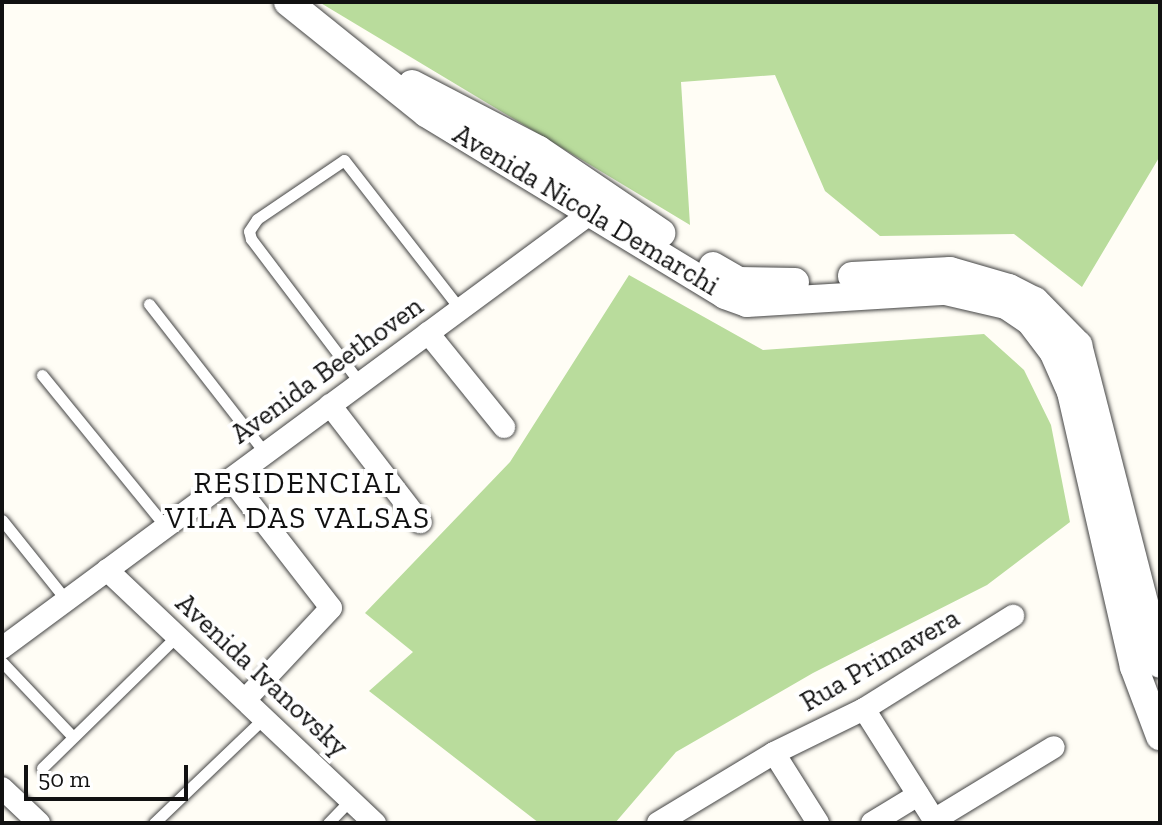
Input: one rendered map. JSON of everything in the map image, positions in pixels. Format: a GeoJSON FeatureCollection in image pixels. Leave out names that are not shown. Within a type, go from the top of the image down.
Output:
{"type":"FeatureCollection","features":[{"type":"Feature","properties":{"kind":"street","name":"Avenida Nicola Demarchi"},"geometry":{"type":"LineString","coordinates":[[288,2],[426,113],[739,281],[775,284],[950,271],[1035,301],[1078,345],[1088,372],[1160,664]]}},
{"type":"Feature","properties":{"kind":"street","name":"Avenida Nicola Demarchi"},"geometry":{"type":"LineString","coordinates":[[602,205],[725,295],[747,303],[946,291],[1006,305],[1030,321],[1053,351],[1071,392],[1134,667],[1160,736]]}},
{"type":"Feature","properties":{"kind":"street","name":"Avenida Beethoven"},"geometry":{"type":"LineString","coordinates":[[2,648],[602,205]]}},
{"type":"Feature","properties":{"kind":"street"},"geometry":{"type":"LineString","coordinates":[[428,333],[504,427]]}},
{"type":"Feature","properties":{"kind":"street"},"geometry":{"type":"LineString","coordinates":[[330,405],[420,522]]}},
{"type":"Feature","properties":{"kind":"street"},"geometry":{"type":"LineString","coordinates":[[231,479],[331,608],[245,700]]}},
{"type":"Feature","properties":{"kind":"street","name":"Avenida Ivanovsky"},"geometry":{"type":"LineString","coordinates":[[107,570],[375,823]]}},
{"type":"Feature","properties":{"kind":"street","name":"Rua Primavera"},"geometry":{"type":"LineString","coordinates":[[658,823],[774,753],[864,709],[1013,616]]}},
{"type":"Feature","properties":{"kind":"street"},"geometry":{"type":"LineString","coordinates":[[864,709],[935,821],[1054,747]]}},
{"type":"Feature","properties":{"kind":"street"},"geometry":{"type":"LineString","coordinates":[[774,753],[818,823]]}},
{"type":"Feature","properties":{"kind":"street"},"geometry":{"type":"LineString","coordinates":[[2,788],[39,823]]}},
{"type":"Feature","properties":{"kind":"street"},"geometry":{"type":"LineString","coordinates":[[872,823],[918,795]]}},
{"type":"Feature","properties":{"kind":"lane"},"geometry":{"type":"LineString","coordinates":[[360,383],[251,239],[249,231],[257,219],[344,160],[460,309]]}},
{"type":"Feature","properties":{"kind":"lane"},"geometry":{"type":"LineString","coordinates":[[149,304],[265,453]]}},
{"type":"Feature","properties":{"kind":"lane"},"geometry":{"type":"LineString","coordinates":[[42,375],[166,527]]}},
{"type":"Feature","properties":{"kind":"lane"},"geometry":{"type":"LineString","coordinates":[[2,520],[66,600]]}},
{"type":"Feature","properties":{"kind":"lane"},"geometry":{"type":"LineString","coordinates":[[42,768],[177,636]]}},
{"type":"Feature","properties":{"kind":"lane"},"geometry":{"type":"LineString","coordinates":[[2,662],[73,737]]}},
{"type":"Feature","properties":{"kind":"lane"},"geometry":{"type":"LineString","coordinates":[[154,823],[264,718]]}},
{"type":"Feature","properties":{"kind":"lane"},"geometry":{"type":"LineString","coordinates":[[328,823],[350,800]]}},
{"type":"Feature","properties":{"kind":"green space"},"geometry":{"type":"Polygon","coordinates":[[[319,2],[1160,2],[1160,156],[1082,287],[1014,234],[880,236],[825,191],[775,75],[681,82],[690,225],[319,2]]]}},
{"type":"Feature","properties":{"kind":"green space"},"geometry":{"type":"Polygon","coordinates":[[[629,275],[763,350],[984,334],[1024,370],[1051,425],[1070,522],[987,585],[813,673],[676,752],[615,823],[539,823],[369,691],[413,652],[365,613],[510,462],[629,275]]]}},
{"type":"Feature","properties":{"kind":"district","name":"RESIDENCIAL VILA DAS VALSAS"},"geometry":{"type":"Point","coordinates":[298,500]}}]}
